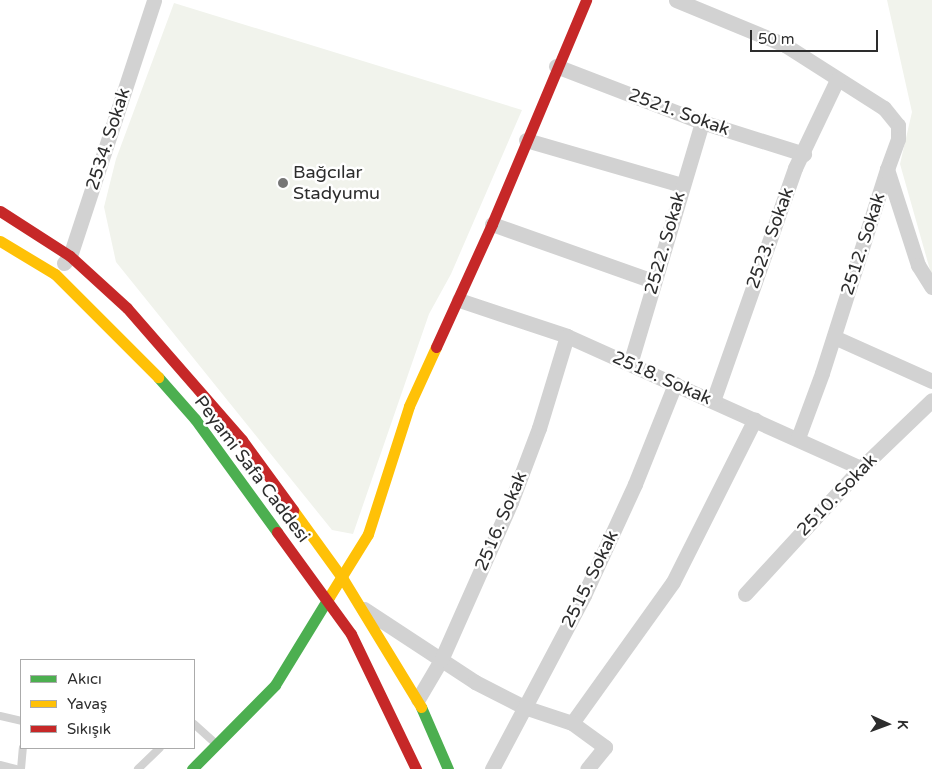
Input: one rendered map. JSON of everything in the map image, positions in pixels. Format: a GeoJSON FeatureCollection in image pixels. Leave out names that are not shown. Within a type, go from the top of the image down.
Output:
{"type":"FeatureCollection","features":[{"type":"Feature","properties":{"kind":"main road"},"geometry":{"type":"LineString","coordinates":[[192,769],[275,685],[329,602],[368,534],[409,406],[459,300],[556,66],[586,0]]}},
{"type":"Feature","properties":{"kind":"main road"},"geometry":{"type":"LineString","coordinates":[[0,211],[70,256],[128,308],[194,382],[242,440],[343,579],[418,699],[448,769]]}},
{"type":"Feature","properties":{"kind":"main road","name":"Peyami Safa Caddesi"},"geometry":{"type":"LineString","coordinates":[[0,241],[55,274],[139,354],[195,419],[329,602],[350,634],[416,769]]}},
{"type":"Feature","properties":{"kind":"street","name":"2534. Sokak"},"geometry":{"type":"LineString","coordinates":[[55,274],[70,256],[154,0]]}},
{"type":"Feature","properties":{"kind":"street"},"geometry":{"type":"LineString","coordinates":[[676,0],[785,45],[893,116],[898,125],[898,140],[887,170]]}},
{"type":"Feature","properties":{"kind":"street","name":"2521. Sokak"},"geometry":{"type":"LineString","coordinates":[[556,66],[702,122],[804,154]]}},
{"type":"Feature","properties":{"kind":"street","name":"2523. Sokak"},"geometry":{"type":"LineString","coordinates":[[713,401],[795,168],[804,154],[837,80]]}},
{"type":"Feature","properties":{"kind":"street","name":"2522. Sokak"},"geometry":{"type":"LineString","coordinates":[[630,364],[653,281],[702,122]]}},
{"type":"Feature","properties":{"kind":"street"},"geometry":{"type":"LineString","coordinates":[[526,140],[682,186]]}},
{"type":"Feature","properties":{"kind":"street","name":"2512. Sokak"},"geometry":{"type":"LineString","coordinates":[[887,170],[918,265],[932,287]]}},
{"type":"Feature","properties":{"kind":"street","name":"2512. Sokak"},"geometry":{"type":"LineString","coordinates":[[798,438],[834,337],[887,170]]}},
{"type":"Feature","properties":{"kind":"street"},"geometry":{"type":"LineString","coordinates":[[492,224],[653,281]]}},
{"type":"Feature","properties":{"kind":"street","name":"2518. Sokak"},"geometry":{"type":"LineString","coordinates":[[459,300],[567,336],[862,468]]}},
{"type":"Feature","properties":{"kind":"street","name":"2516. Sokak"},"geometry":{"type":"LineString","coordinates":[[418,699],[441,660],[511,502],[539,428],[567,336]]}},
{"type":"Feature","properties":{"kind":"street"},"geometry":{"type":"LineString","coordinates":[[834,337],[932,381]]}},
{"type":"Feature","properties":{"kind":"street","name":"2515. Sokak"},"geometry":{"type":"LineString","coordinates":[[492,769],[584,594],[624,509],[676,384]]}},
{"type":"Feature","properties":{"kind":"street","name":"2510. Sokak"},"geometry":{"type":"LineString","coordinates":[[745,594],[862,468],[932,400]]}},
{"type":"Feature","properties":{"kind":"street"},"geometry":{"type":"LineString","coordinates":[[572,723],[673,582],[755,419]]}},
{"type":"Feature","properties":{"kind":"street"},"geometry":{"type":"LineString","coordinates":[[357,604],[441,660],[524,707],[572,723],[604,747],[587,769]]}},
{"type":"Feature","properties":{"kind":"lane"},"geometry":{"type":"LineString","coordinates":[[0,716],[20,721]]}},
{"type":"Feature","properties":{"kind":"lane"},"geometry":{"type":"LineString","coordinates":[[195,725],[217,745]]}},
{"type":"Feature","properties":{"kind":"lane"},"geometry":{"type":"LineString","coordinates":[[22,769],[23,749]]}},
{"type":"Feature","properties":{"kind":"lane"},"geometry":{"type":"LineString","coordinates":[[138,769],[159,749]]}},
{"type":"Feature","properties":{"kind":"lane"},"geometry":{"type":"LineString","coordinates":[[0,765],[16,769]]}},
{"type":"Feature","properties":{"kind":"shaded area"},"geometry":{"type":"Polygon","coordinates":[[[887,0],[932,0],[932,277],[900,164],[912,112],[887,0]]]}},
{"type":"Feature","properties":{"kind":"shaded area","name":"Bağcılar Stadyumu"},"geometry":{"type":"Polygon","coordinates":[[[174,3],[522,110],[451,274],[429,314],[353,534],[332,530],[116,262],[104,207],[116,159],[174,3]]]}},
{"type":"Feature","properties":{"kind":"traffic: fast"},"geometry":{"type":"LineString","coordinates":[[158,377],[195,419],[277,532]]}},
{"type":"Feature","properties":{"kind":"traffic: fast"},"geometry":{"type":"LineString","coordinates":[[192,769],[275,685],[329,597]]}},
{"type":"Feature","properties":{"kind":"traffic: fast"},"geometry":{"type":"LineString","coordinates":[[421,707],[448,769]]}},
{"type":"Feature","properties":{"kind":"traffic: slow"},"geometry":{"type":"LineString","coordinates":[[0,241],[55,274],[158,377]]}},
{"type":"Feature","properties":{"kind":"traffic: slow"},"geometry":{"type":"LineString","coordinates":[[329,597],[368,534],[409,406],[436,347]]}},
{"type":"Feature","properties":{"kind":"traffic: slow"},"geometry":{"type":"LineString","coordinates":[[293,510],[343,579],[421,707]]}},
{"type":"Feature","properties":{"kind":"traffic: jam"},"geometry":{"type":"LineString","coordinates":[[436,347],[492,224],[586,0]]}},
{"type":"Feature","properties":{"kind":"traffic: jam"},"geometry":{"type":"LineString","coordinates":[[0,211],[70,256],[127,308],[242,440],[293,510]]}},
{"type":"Feature","properties":{"kind":"traffic: jam"},"geometry":{"type":"LineString","coordinates":[[277,532],[351,634],[416,769]]}},
{"type":"Feature","properties":{"kind":"place","name":"Bağcılar Stadyumu"},"geometry":{"type":"Point","coordinates":[283,183]}}]}
